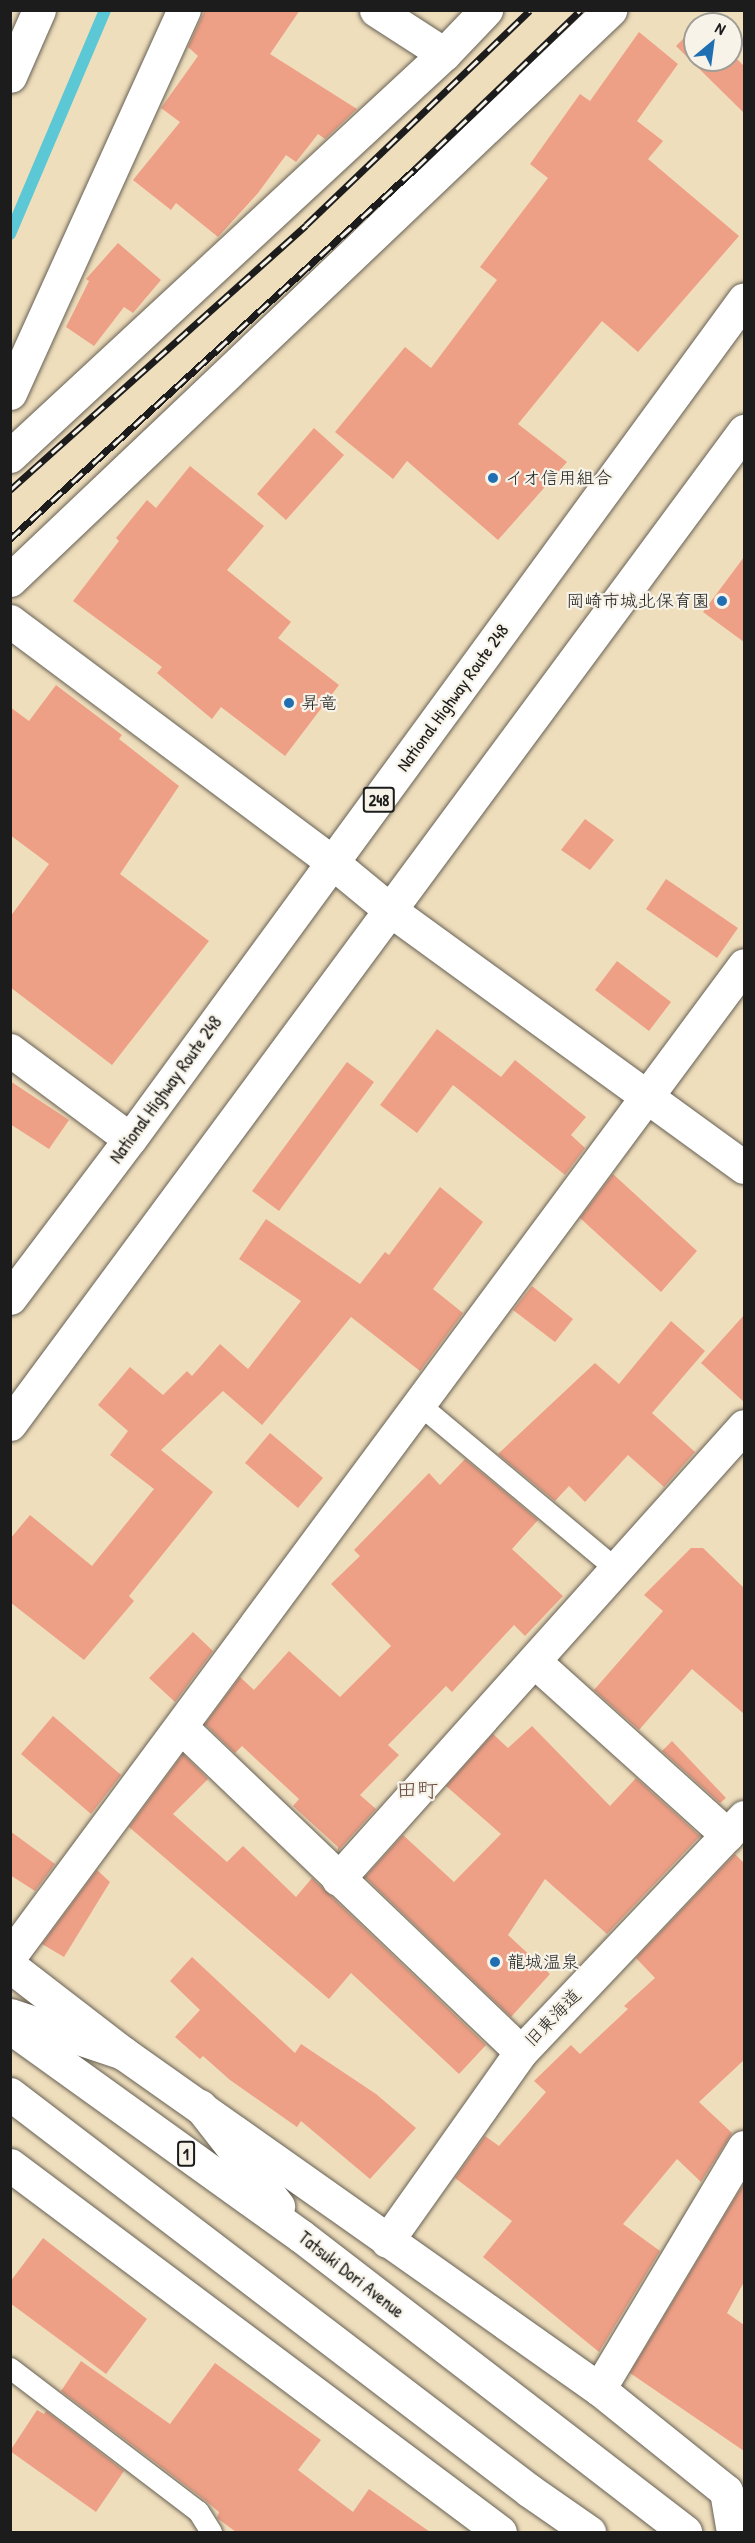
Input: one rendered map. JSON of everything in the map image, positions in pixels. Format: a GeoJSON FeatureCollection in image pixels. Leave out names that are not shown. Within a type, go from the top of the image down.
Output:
{"type":"FeatureCollection","features":[{"type":"Feature","properties":{"kind":"main road"},"geometry":{"type":"LineString","coordinates":[[10,76],[39,10]]}},
{"type":"Feature","properties":{"kind":"main road"},"geometry":{"type":"LineString","coordinates":[[10,393],[184,10]]}},
{"type":"Feature","properties":{"kind":"main road"},"geometry":{"type":"LineString","coordinates":[[376,10],[444,54]]}},
{"type":"Feature","properties":{"kind":"main road"},"geometry":{"type":"LineString","coordinates":[[10,456],[444,54],[486,10]]}},
{"type":"Feature","properties":{"kind":"main road"},"geometry":{"type":"LineString","coordinates":[[10,580],[610,10]]}},
{"type":"Feature","properties":{"kind":"main road","name":"National Highway Route 248"},"geometry":{"type":"LineString","coordinates":[[10,1298],[333,863],[744,299]]}},
{"type":"Feature","properties":{"kind":"main road"},"geometry":{"type":"LineString","coordinates":[[10,1424],[744,430]]}},
{"type":"Feature","properties":{"kind":"main road"},"geometry":{"type":"LineString","coordinates":[[10,621],[333,863],[390,910],[650,1096],[744,1167]]}},
{"type":"Feature","properties":{"kind":"main road"},"geometry":{"type":"LineString","coordinates":[[10,1956],[650,1096],[744,965]]}},
{"type":"Feature","properties":{"kind":"main road"},"geometry":{"type":"LineString","coordinates":[[10,1050],[130,1139]]}},
{"type":"Feature","properties":{"kind":"main road"},"geometry":{"type":"LineString","coordinates":[[338,1879],[744,1426]]}},
{"type":"Feature","properties":{"kind":"main road"},"geometry":{"type":"LineString","coordinates":[[534,1661],[736,1826]]}},
{"type":"Feature","properties":{"kind":"main road"},"geometry":{"type":"LineString","coordinates":[[181,1727],[520,2052]]}},
{"type":"Feature","properties":{"kind":"main road","name":"旧東海道"},"geometry":{"type":"LineString","coordinates":[[387,2241],[520,2052],[736,1826]]}},
{"type":"Feature","properties":{"kind":"main road"},"geometry":{"type":"LineString","coordinates":[[10,1966],[123,2053],[599,2389],[726,2491],[733,2532]]}},
{"type":"Feature","properties":{"kind":"main road"},"geometry":{"type":"LineString","coordinates":[[10,2015],[123,2053]]}},
{"type":"Feature","properties":{"kind":"main road","name":"Tatsuki Dori Avenue"},"geometry":{"type":"LineString","coordinates":[[10,2027],[302,2236],[685,2532]]}},
{"type":"Feature","properties":{"kind":"main road"},"geometry":{"type":"LineString","coordinates":[[10,2094],[530,2491],[589,2532]]}},
{"type":"Feature","properties":{"kind":"main road"},"geometry":{"type":"LineString","coordinates":[[200,2106],[302,2236]]}},
{"type":"Feature","properties":{"kind":"main road"},"geometry":{"type":"LineString","coordinates":[[599,2389],[744,2147]]}},
{"type":"Feature","properties":{"kind":"main road"},"geometry":{"type":"LineString","coordinates":[[10,2165],[500,2532]]}},
{"type":"Feature","properties":{"kind":"lane"},"geometry":{"type":"LineString","coordinates":[[420,1406],[616,1569]]}},
{"type":"Feature","properties":{"kind":"lane"},"geometry":{"type":"LineString","coordinates":[[10,2368],[198,2511],[211,2532]]}},
{"type":"Feature","properties":{"kind":"building"},"geometry":{"type":"Polygon","coordinates":[[[205,10],[300,10],[270,54],[357,109],[325,139],[318,134],[296,162],[286,155],[258,193],[218,237],[176,203],[171,210],[133,180],[180,122],[161,108],[198,56],[188,47],[205,10]]]}},
{"type":"Feature","properties":{"kind":"building"},"geometry":{"type":"Polygon","coordinates":[[[639,32],[678,64],[637,121],[663,141],[648,159],[739,236],[638,352],[602,321],[518,424],[567,462],[498,540],[407,461],[393,479],[335,432],[405,347],[431,368],[497,280],[480,267],[548,178],[530,164],[580,94],[590,101],[639,32]]]}},
{"type":"Feature","properties":{"kind":"building"},"geometry":{"type":"Polygon","coordinates":[[[683,39],[683,53],[676,46],[683,39]]]}},
{"type":"Feature","properties":{"kind":"building"},"geometry":{"type":"Polygon","coordinates":[[[743,65],[744,113],[702,72],[743,72],[743,65]]]}},
{"type":"Feature","properties":{"kind":"building"},"geometry":{"type":"Polygon","coordinates":[[[118,243],[161,280],[133,313],[124,307],[94,346],[66,327],[89,281],[86,279],[118,243]]]}},
{"type":"Feature","properties":{"kind":"building"},"geometry":{"type":"Polygon","coordinates":[[[314,428],[344,455],[286,520],[257,494],[314,428]]]}},
{"type":"Feature","properties":{"kind":"building"},"geometry":{"type":"Polygon","coordinates":[[[190,466],[264,526],[227,570],[291,622],[278,638],[339,685],[285,756],[221,707],[212,719],[157,673],[162,667],[73,601],[119,541],[116,538],[147,500],[156,508],[190,466]]]}},
{"type":"Feature","properties":{"kind":"building"},"geometry":{"type":"Polygon","coordinates":[[[744,557],[744,642],[703,612],[744,557]]]}},
{"type":"Feature","properties":{"kind":"building"},"geometry":{"type":"Polygon","coordinates":[[[56,685],[122,735],[119,739],[179,786],[120,874],[209,941],[112,1065],[10,987],[10,917],[49,864],[10,835],[10,707],[29,721],[56,685]]]}},
{"type":"Feature","properties":{"kind":"building"},"geometry":{"type":"Polygon","coordinates":[[[585,819],[614,840],[590,870],[561,850],[585,819]]]}},
{"type":"Feature","properties":{"kind":"building"},"geometry":{"type":"Polygon","coordinates":[[[666,879],[738,928],[717,958],[646,909],[666,879]]]}},
{"type":"Feature","properties":{"kind":"building"},"geometry":{"type":"Polygon","coordinates":[[[617,961],[671,1002],[649,1031],[595,990],[617,961]]]}},
{"type":"Feature","properties":{"kind":"building"},"geometry":{"type":"Polygon","coordinates":[[[437,1029],[501,1077],[515,1060],[586,1117],[571,1135],[585,1148],[565,1175],[453,1085],[417,1133],[380,1105],[437,1029]]]}},
{"type":"Feature","properties":{"kind":"building"},"geometry":{"type":"Polygon","coordinates":[[[347,1062],[374,1082],[279,1211],[252,1191],[347,1062]]]}},
{"type":"Feature","properties":{"kind":"building"},"geometry":{"type":"Polygon","coordinates":[[[10,1081],[69,1120],[49,1149],[10,1124],[10,1081]]]}},
{"type":"Feature","properties":{"kind":"building"},"geometry":{"type":"Polygon","coordinates":[[[613,1174],[697,1251],[661,1292],[580,1218],[613,1174]]]}},
{"type":"Feature","properties":{"kind":"building"},"geometry":{"type":"Polygon","coordinates":[[[440,1187],[483,1222],[433,1289],[463,1313],[420,1371],[351,1317],[262,1425],[223,1391],[161,1450],[213,1492],[129,1596],[134,1601],[84,1660],[10,1602],[10,1539],[30,1515],[92,1566],[154,1489],[110,1455],[128,1431],[98,1405],[130,1367],[163,1395],[187,1371],[192,1376],[220,1344],[248,1369],[301,1301],[239,1259],[266,1219],[360,1284],[385,1252],[389,1255],[440,1187]]]}},
{"type":"Feature","properties":{"kind":"building"},"geometry":{"type":"Polygon","coordinates":[[[532,1286],[573,1319],[555,1342],[513,1310],[532,1286]]]}},
{"type":"Feature","properties":{"kind":"building"},"geometry":{"type":"Polygon","coordinates":[[[744,1315],[744,1402],[701,1363],[744,1315]]]}},
{"type":"Feature","properties":{"kind":"building"},"geometry":{"type":"Polygon","coordinates":[[[671,1321],[705,1351],[652,1413],[695,1452],[664,1487],[628,1455],[585,1502],[569,1486],[555,1501],[498,1454],[595,1363],[619,1384],[671,1321]]]}},
{"type":"Feature","properties":{"kind":"building"},"geometry":{"type":"Polygon","coordinates":[[[270,1433],[323,1478],[298,1508],[245,1463],[270,1433]]]}},
{"type":"Feature","properties":{"kind":"building"},"geometry":{"type":"Polygon","coordinates":[[[465,1459],[538,1520],[512,1549],[563,1596],[525,1636],[514,1625],[452,1692],[446,1686],[388,1745],[399,1755],[360,1795],[376,1809],[338,1851],[338,1847],[293,1806],[299,1799],[242,1746],[235,1753],[205,1724],[240,1677],[254,1690],[289,1651],[340,1697],[391,1646],[331,1584],[360,1556],[354,1550],[429,1473],[440,1485],[465,1459]]]}},
{"type":"Feature","properties":{"kind":"building"},"geometry":{"type":"Polygon","coordinates":[[[691,1548],[703,1548],[744,1588],[744,1714],[692,1669],[639,1730],[594,1690],[663,1611],[644,1595],[691,1548]]]}},
{"type":"Feature","properties":{"kind":"building"},"geometry":{"type":"Polygon","coordinates":[[[193,1632],[213,1651],[175,1702],[149,1678],[193,1632]]]}},
{"type":"Feature","properties":{"kind":"building"},"geometry":{"type":"Polygon","coordinates":[[[53,1716],[121,1775],[91,1814],[21,1754],[53,1716]]]}},
{"type":"Feature","properties":{"kind":"building"},"geometry":{"type":"Polygon","coordinates":[[[532,1726],[610,1806],[636,1778],[700,1836],[607,1934],[545,1879],[508,1935],[550,1974],[511,2017],[365,1877],[403,1835],[454,1882],[501,1834],[446,1786],[493,1734],[508,1748],[532,1726]]]}},
{"type":"Feature","properties":{"kind":"building"},"geometry":{"type":"Polygon","coordinates":[[[672,1741],[726,1798],[720,1803],[662,1751],[672,1741]]]}},
{"type":"Feature","properties":{"kind":"building"},"geometry":{"type":"Polygon","coordinates":[[[183,1754],[208,1779],[173,1814],[227,1862],[243,1846],[296,1897],[312,1878],[486,2045],[459,2074],[351,1973],[329,1999],[129,1827],[183,1754]]]}},
{"type":"Feature","properties":{"kind":"building"},"geometry":{"type":"Polygon","coordinates":[[[10,1831],[55,1864],[35,1891],[10,1875],[10,1831]]]}},
{"type":"Feature","properties":{"kind":"building"},"geometry":{"type":"Polygon","coordinates":[[[735,1854],[744,1863],[744,2060],[699,2102],[732,2133],[701,2182],[677,2159],[623,2224],[660,2251],[599,2352],[483,2257],[512,2221],[455,2178],[485,2136],[499,2146],[546,2092],[534,2081],[571,2045],[580,2054],[628,2009],[624,2006],[655,1978],[636,1958],[735,1854]]]}},
{"type":"Feature","properties":{"kind":"building"},"geometry":{"type":"Polygon","coordinates":[[[97,1870],[110,1882],[64,1957],[42,1944],[97,1870]]]}},
{"type":"Feature","properties":{"kind":"building"},"geometry":{"type":"Polygon","coordinates":[[[192,1957],[295,2053],[301,2044],[376,2094],[416,2128],[370,2179],[301,2121],[297,2127],[230,2080],[203,2056],[200,2059],[175,2037],[200,2010],[170,1981],[192,1957]]]}},
{"type":"Feature","properties":{"kind":"building"},"geometry":{"type":"Polygon","coordinates":[[[744,2183],[744,2282],[727,2313],[744,2325],[744,2451],[630,2373],[744,2183]]]}},
{"type":"Feature","properties":{"kind":"building"},"geometry":{"type":"Polygon","coordinates":[[[43,2238],[147,2319],[106,2374],[10,2303],[10,2282],[43,2238]]]}},
{"type":"Feature","properties":{"kind":"building"},"geometry":{"type":"Polygon","coordinates":[[[81,2361],[170,2424],[215,2363],[321,2440],[298,2470],[353,2512],[369,2489],[430,2532],[236,2532],[217,2518],[219,2512],[206,2501],[61,2391],[81,2361]]]}},
{"type":"Feature","properties":{"kind":"building"},"geometry":{"type":"Polygon","coordinates":[[[37,2410],[44,2414],[46,2411],[124,2471],[96,2512],[10,2451],[37,2410]]]}},
{"type":"Feature","properties":{"kind":"waterway"},"geometry":{"type":"LineString","coordinates":[[10,234],[105,10]]}},
{"type":"Feature","properties":{"kind":"railway"},"geometry":{"type":"LineString","coordinates":[[10,490],[306,225],[530,10]]}},
{"type":"Feature","properties":{"kind":"railway"},"geometry":{"type":"LineString","coordinates":[[10,539],[416,168],[581,10]]}},
{"type":"Feature","properties":{"kind":"place","name":"イオ信用組合"},"geometry":{"type":"Point","coordinates":[493,478]}},
{"type":"Feature","properties":{"kind":"place","name":"岡崎市城北保育園"},"geometry":{"type":"Point","coordinates":[722,601]}},
{"type":"Feature","properties":{"kind":"place","name":"昇竜"},"geometry":{"type":"Point","coordinates":[289,703]}},
{"type":"Feature","properties":{"kind":"place","name":"龍城温泉"},"geometry":{"type":"Point","coordinates":[495,1962]}},
{"type":"Feature","properties":{"kind":"district","name":"田町"},"geometry":{"type":"Point","coordinates":[417,1790]}}]}
